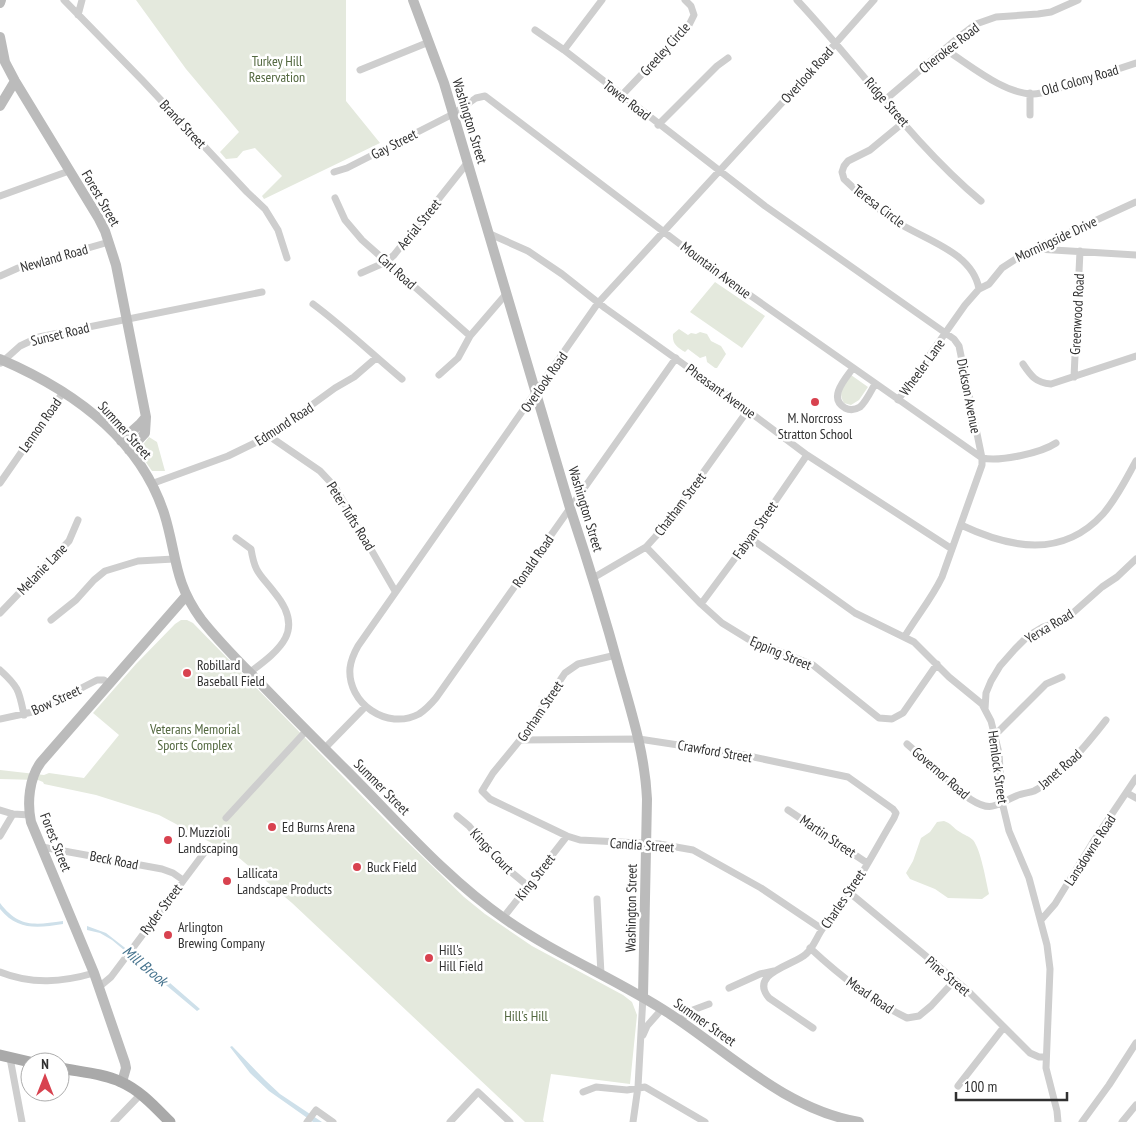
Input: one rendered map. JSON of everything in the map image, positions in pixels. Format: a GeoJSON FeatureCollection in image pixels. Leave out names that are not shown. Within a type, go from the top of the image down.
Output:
{"type":"FeatureCollection","features":[{"type":"Feature","properties":{"kind":"main road","name":"Washington Street"},"geometry":{"type":"LineString","coordinates":[[413,0],[444,83],[570,508],[616,655],[639,739],[646,783],[643,996]]}},
{"type":"Feature","properties":{"kind":"main road","name":"Forest Street"},"geometry":{"type":"LineString","coordinates":[[0,37],[5,62],[15,81],[99,219],[109,242],[116,265],[146,417],[145,433],[129,450]]}},
{"type":"Feature","properties":{"kind":"main road"},"geometry":{"type":"LineString","coordinates":[[0,106],[15,81]]}},
{"type":"Feature","properties":{"kind":"main road","name":"Summer Street"},"geometry":{"type":"LineString","coordinates":[[1,361],[43,379],[64,391],[87,408],[129,450],[151,484],[163,511],[181,585],[186,596],[215,636],[306,731],[451,875],[503,918],[537,940],[643,996],[792,1099],[816,1110],[859,1122]]}},
{"type":"Feature","properties":{"kind":"main road"},"geometry":{"type":"LineString","coordinates":[[121,441],[146,417]]}},
{"type":"Feature","properties":{"kind":"main road","name":"Forest Street"},"geometry":{"type":"LineString","coordinates":[[122,1082],[126,1064],[94,973],[30,816],[30,796],[36,769],[186,596]]}},
{"type":"Feature","properties":{"kind":"main road"},"geometry":{"type":"LineString","coordinates":[[3,1058],[20,1061]]}},
{"type":"Feature","properties":{"kind":"main road"},"geometry":{"type":"LineString","coordinates":[[70,1070],[122,1082],[140,1095],[170,1122]]}},
{"type":"Feature","properties":{"kind":"street","name":"Brand Street"},"geometry":{"type":"LineString","coordinates":[[64,0],[265,209],[278,230],[287,258]]}},
{"type":"Feature","properties":{"kind":"street"},"geometry":{"type":"LineString","coordinates":[[78,15],[82,0]]}},
{"type":"Feature","properties":{"kind":"street"},"geometry":{"type":"LineString","coordinates":[[564,50],[602,0]]}},
{"type":"Feature","properties":{"kind":"street","name":"Greeley Circle"},"geometry":{"type":"LineString","coordinates":[[622,95],[689,25],[694,15],[691,6],[685,0]]}},
{"type":"Feature","properties":{"kind":"street","name":"Ridge Street"},"geometry":{"type":"LineString","coordinates":[[797,0],[904,122],[961,184],[981,201]]}},
{"type":"Feature","properties":{"kind":"street","name":"Overlook Road"},"geometry":{"type":"LineString","coordinates":[[365,707],[358,699],[351,679],[350,668],[352,658],[358,646],[598,303],[874,0]]}},
{"type":"Feature","properties":{"kind":"street","name":"Cherokee Road"},"geometry":{"type":"LineString","coordinates":[[885,100],[946,50],[967,30],[986,20],[1009,15],[1051,12],[1078,0]]}},
{"type":"Feature","properties":{"kind":"street","name":"Tower Road"},"geometry":{"type":"LineString","coordinates":[[535,30],[564,50],[718,171]]}},
{"type":"Feature","properties":{"kind":"street"},"geometry":{"type":"LineString","coordinates":[[360,70],[429,42]]}},
{"type":"Feature","properties":{"kind":"street","name":"Old Colony Road"},"geometry":{"type":"LineString","coordinates":[[946,50],[1009,88],[1030,93],[1050,91],[1136,63]]}},
{"type":"Feature","properties":{"kind":"street"},"geometry":{"type":"LineString","coordinates":[[658,124],[712,71],[728,58]]}},
{"type":"Feature","properties":{"kind":"street"},"geometry":{"type":"LineString","coordinates":[[1030,93],[1030,116]]}},
{"type":"Feature","properties":{"kind":"street","name":"Mountain Avenue"},"geometry":{"type":"LineString","coordinates":[[453,114],[476,98],[485,96],[714,270],[982,458]]}},
{"type":"Feature","properties":{"kind":"street","name":"Gay Street"},"geometry":{"type":"LineString","coordinates":[[334,172],[347,168],[453,114]]}},
{"type":"Feature","properties":{"kind":"street","name":"Teresa Circle"},"geometry":{"type":"LineString","coordinates":[[904,122],[870,150],[848,161],[842,172],[844,179],[892,218],[945,248],[963,262],[975,276],[979,289]]}},
{"type":"Feature","properties":{"kind":"street","name":"Aerial Street"},"geometry":{"type":"LineString","coordinates":[[360,274],[386,262],[403,245],[468,162]]}},
{"type":"Feature","properties":{"kind":"street"},"geometry":{"type":"LineString","coordinates":[[0,196],[70,171]]}},
{"type":"Feature","properties":{"kind":"street","name":"Dickson Avenue"},"geometry":{"type":"LineString","coordinates":[[718,171],[954,339],[961,354],[982,458],[979,473],[961,525],[936,588],[905,636]]}},
{"type":"Feature","properties":{"kind":"street","name":"Carl Road"},"geometry":{"type":"LineString","coordinates":[[335,198],[345,220],[353,230],[386,262],[470,336]]}},
{"type":"Feature","properties":{"kind":"street","name":"Morningside Drive"},"geometry":{"type":"LineString","coordinates":[[946,334],[965,305],[979,289],[988,284],[1009,262],[1034,248],[1136,202]]}},
{"type":"Feature","properties":{"kind":"street","name":"Pheasant Avenue"},"geometry":{"type":"LineString","coordinates":[[490,234],[528,251],[562,274],[598,303],[748,410],[807,455],[952,549]]}},
{"type":"Feature","properties":{"kind":"street","name":"Newland Road"},"geometry":{"type":"LineString","coordinates":[[0,276],[25,266],[109,242]]}},
{"type":"Feature","properties":{"kind":"street"},"geometry":{"type":"LineString","coordinates":[[1034,248],[1136,255]]}},
{"type":"Feature","properties":{"kind":"street","name":"Greenwood Road"},"geometry":{"type":"LineString","coordinates":[[1074,377],[1080,251]]}},
{"type":"Feature","properties":{"kind":"street"},"geometry":{"type":"LineString","coordinates":[[126,319],[262,292]]}},
{"type":"Feature","properties":{"kind":"street"},"geometry":{"type":"LineString","coordinates":[[439,375],[458,358],[470,336],[507,293]]}},
{"type":"Feature","properties":{"kind":"street"},"geometry":{"type":"LineString","coordinates":[[313,304],[338,322],[376,358],[402,378]]}},
{"type":"Feature","properties":{"kind":"street","name":"Sunset Road"},"geometry":{"type":"LineString","coordinates":[[1,361],[20,346],[39,337],[126,319]]}},
{"type":"Feature","properties":{"kind":"street","name":"Wheeler Lane"},"geometry":{"type":"LineString","coordinates":[[898,400],[946,334]]}},
{"type":"Feature","properties":{"kind":"street"},"geometry":{"type":"LineString","coordinates":[[1023,364],[1033,377],[1042,384],[1051,384],[1136,356]]}},
{"type":"Feature","properties":{"kind":"street","name":"Edmund Road"},"geometry":{"type":"LineString","coordinates":[[151,484],[228,456],[269,436],[335,388],[354,377],[376,358]]}},
{"type":"Feature","properties":{"kind":"street","name":"Ronald Road"},"geometry":{"type":"LineString","coordinates":[[365,707],[374,713],[393,718],[412,716],[427,707],[436,698],[676,358]]}},
{"type":"Feature","properties":{"kind":"street"},"geometry":{"type":"LineString","coordinates":[[852,368],[837,395],[838,403],[843,407],[853,409],[860,407],[875,384]]}},
{"type":"Feature","properties":{"kind":"street","name":"Lennon Road"},"geometry":{"type":"LineString","coordinates":[[0,484],[64,391]]}},
{"type":"Feature","properties":{"kind":"street","name":"Chatham Street"},"geometry":{"type":"LineString","coordinates":[[593,578],[646,546],[665,526],[748,410]]}},
{"type":"Feature","properties":{"kind":"street","name":"Peter Tufts Road"},"geometry":{"type":"LineString","coordinates":[[269,436],[320,471],[335,487],[395,591]]}},
{"type":"Feature","properties":{"kind":"street"},"geometry":{"type":"LineString","coordinates":[[982,458],[998,459],[1041,451],[1056,443]]}},
{"type":"Feature","properties":{"kind":"street","name":"Fabyan Street"},"geometry":{"type":"LineString","coordinates":[[701,604],[750,538],[807,455]]}},
{"type":"Feature","properties":{"kind":"street"},"geometry":{"type":"LineString","coordinates":[[961,525],[983,535],[1016,544],[1033,546],[1062,542],[1081,533],[1104,512],[1120,490],[1136,461]]}},
{"type":"Feature","properties":{"kind":"street","name":"Melanie Lane"},"geometry":{"type":"LineString","coordinates":[[0,613],[69,541],[78,520]]}},
{"type":"Feature","properties":{"kind":"street"},"geometry":{"type":"LineString","coordinates":[[236,538],[250,549],[255,570],[285,606],[289,620],[288,633],[284,642],[276,651],[249,672]]}},
{"type":"Feature","properties":{"kind":"street","name":"Hemlock Street"},"geometry":{"type":"LineString","coordinates":[[750,538],[854,613],[914,642],[949,677],[982,704],[991,721],[999,753],[1002,802],[1009,831],[1029,878],[1047,945],[1050,969],[1046,1068],[1058,1122]]}},
{"type":"Feature","properties":{"kind":"street","name":"Epping Street"},"geometry":{"type":"LineString","coordinates":[[646,546],[701,604],[722,623],[740,636],[802,660],[817,668],[876,717],[882,719],[895,718],[903,713],[937,664]]}},
{"type":"Feature","properties":{"kind":"street"},"geometry":{"type":"LineString","coordinates":[[51,620],[76,600],[94,580],[106,571],[138,561],[174,559]]}},
{"type":"Feature","properties":{"kind":"street","name":"Yerxa Road"},"geometry":{"type":"LineString","coordinates":[[985,710],[986,692],[991,681],[1000,666],[1015,649],[1028,636],[1043,627],[1066,619],[1102,586],[1117,577],[1136,559]]}},
{"type":"Feature","properties":{"kind":"street","name":"Gorham Street"},"geometry":{"type":"LineString","coordinates":[[482,791],[566,673],[578,664],[616,655]]}},
{"type":"Feature","properties":{"kind":"street"},"geometry":{"type":"LineString","coordinates":[[0,670],[15,684],[24,715]]}},
{"type":"Feature","properties":{"kind":"street"},"geometry":{"type":"LineString","coordinates":[[995,735],[1046,684],[1062,678]]}},
{"type":"Feature","properties":{"kind":"street","name":"Bow Street"},"geometry":{"type":"LineString","coordinates":[[0,719],[24,715],[50,705],[97,680],[104,680],[110,684]]}},
{"type":"Feature","properties":{"kind":"street"},"geometry":{"type":"LineString","coordinates":[[324,749],[365,707]]}},
{"type":"Feature","properties":{"kind":"street","name":"Janet Road"},"geometry":{"type":"LineString","coordinates":[[1002,802],[1034,791],[1050,780],[1085,747],[1106,720]]}},
{"type":"Feature","properties":{"kind":"street"},"geometry":{"type":"LineString","coordinates":[[226,818],[306,731]]}},
{"type":"Feature","properties":{"kind":"street","name":"Crawford Street"},"geometry":{"type":"LineString","coordinates":[[520,740],[639,739],[744,755],[844,775],[896,812]]}},
{"type":"Feature","properties":{"kind":"street","name":"Governor Road"},"geometry":{"type":"LineString","coordinates":[[906,744],[980,806],[992,807],[1002,802]]}},
{"type":"Feature","properties":{"kind":"street","name":"Lansdowne Road"},"geometry":{"type":"LineString","coordinates":[[1041,920],[1055,904],[1092,842],[1136,778]]}},
{"type":"Feature","properties":{"kind":"street","name":"Candia Street"},"geometry":{"type":"LineString","coordinates":[[482,791],[490,799],[566,836],[586,841],[681,847],[701,854],[761,888],[822,929]]}},
{"type":"Feature","properties":{"kind":"street"},"geometry":{"type":"LineString","coordinates":[[1127,793],[1136,798]]}},
{"type":"Feature","properties":{"kind":"street"},"geometry":{"type":"LineString","coordinates":[[0,810],[30,816]]}},
{"type":"Feature","properties":{"kind":"street","name":"Martin Street"},"geometry":{"type":"LineString","coordinates":[[788,810],[867,862]]}},
{"type":"Feature","properties":{"kind":"street","name":"Charles Street"},"geometry":{"type":"LineString","coordinates":[[729,988],[760,974],[774,971],[806,954],[822,929],[850,893],[896,812]]}},
{"type":"Feature","properties":{"kind":"street"},"geometry":{"type":"LineString","coordinates":[[0,836],[13,814]]}},
{"type":"Feature","properties":{"kind":"street","name":"Kings Court"},"geometry":{"type":"LineString","coordinates":[[457,816],[469,826],[498,861],[528,886]]}},
{"type":"Feature","properties":{"kind":"street","name":"King Street"},"geometry":{"type":"LineString","coordinates":[[503,918],[566,836]]}},
{"type":"Feature","properties":{"kind":"street","name":"Beck Road"},"geometry":{"type":"LineString","coordinates":[[42,847],[162,869],[174,873],[183,880]]}},
{"type":"Feature","properties":{"kind":"street","name":"Ryder Street"},"geometry":{"type":"LineString","coordinates":[[99,987],[111,977],[125,955],[162,911],[204,853]]}},
{"type":"Feature","properties":{"kind":"street","name":"Pine Street"},"geometry":{"type":"LineString","coordinates":[[850,893],[968,991],[1030,1053],[1046,1058]]}},
{"type":"Feature","properties":{"kind":"street"},"geometry":{"type":"LineString","coordinates":[[597,899],[601,974]]}},
{"type":"Feature","properties":{"kind":"street","name":"Mead Road"},"geometry":{"type":"LineString","coordinates":[[810,948],[831,968],[869,995],[907,1018],[919,1016],[954,981]]}},
{"type":"Feature","properties":{"kind":"street"},"geometry":{"type":"LineString","coordinates":[[774,971],[769,975],[764,984],[766,994],[778,1005],[812,1028]]}},
{"type":"Feature","properties":{"kind":"street"},"geometry":{"type":"LineString","coordinates":[[0,972],[18,978],[41,981],[63,980],[94,973]]}},
{"type":"Feature","properties":{"kind":"street","name":"Washington Street"},"geometry":{"type":"LineString","coordinates":[[634,1122],[642,1040],[643,996]]}},
{"type":"Feature","properties":{"kind":"street"},"geometry":{"type":"LineString","coordinates":[[679,1020],[693,1010],[709,1004]]}},
{"type":"Feature","properties":{"kind":"street","name":"Washington Street"},"geometry":{"type":"LineString","coordinates":[[642,1040],[648,1026],[662,1008]]}},
{"type":"Feature","properties":{"kind":"street"},"geometry":{"type":"LineString","coordinates":[[958,1086],[1004,1028]]}},
{"type":"Feature","properties":{"kind":"street"},"geometry":{"type":"LineString","coordinates":[[1082,1122],[1115,1077],[1136,1043]]}},
{"type":"Feature","properties":{"kind":"street"},"geometry":{"type":"LineString","coordinates":[[3,1058],[22,1122]]}},
{"type":"Feature","properties":{"kind":"street"},"geometry":{"type":"LineString","coordinates":[[583,1092],[596,1087],[627,1090],[638,1087],[651,1088],[705,1122]]}},
{"type":"Feature","properties":{"kind":"street"},"geometry":{"type":"LineString","coordinates":[[450,1122],[478,1092],[510,1122]]}},
{"type":"Feature","properties":{"kind":"street"},"geometry":{"type":"LineString","coordinates":[[114,1122],[140,1095]]}},
{"type":"Feature","properties":{"kind":"street"},"geometry":{"type":"LineString","coordinates":[[1122,1122],[1136,1105]]}},
{"type":"Feature","properties":{"kind":"street"},"geometry":{"type":"LineString","coordinates":[[308,1121],[316,1110],[333,1122]]}},
{"type":"Feature","properties":{"kind":"street","name":"Hemlock Street"},"geometry":{"type":"LineString","coordinates":[[1057,1111],[1063,1122]]}},
{"type":"Feature","properties":{"kind":"green space","name":"Turkey Hill Reservation"},"geometry":{"type":"Polygon","coordinates":[[[136,0],[346,0],[346,101],[380,143],[264,199],[262,196],[282,176],[255,148],[243,151],[237,158],[226,159],[220,152],[239,132],[186,69],[136,0]]]}},
{"type":"Feature","properties":{"kind":"green space"},"geometry":{"type":"Polygon","coordinates":[[[715,282],[765,316],[742,348],[690,312],[715,282]]]}},
{"type":"Feature","properties":{"kind":"green space"},"geometry":{"type":"Polygon","coordinates":[[[679,329],[688,335],[700,332],[707,334],[711,341],[721,346],[726,354],[717,368],[707,362],[706,356],[700,358],[688,349],[685,352],[677,347],[673,340],[673,334],[679,329]]]}},
{"type":"Feature","properties":{"kind":"green space"},"geometry":{"type":"Polygon","coordinates":[[[851,375],[868,387],[859,400],[851,405],[844,403],[841,392],[851,375]]]}},
{"type":"Feature","properties":{"kind":"green space"},"geometry":{"type":"Polygon","coordinates":[[[149,437],[157,442],[165,471],[152,471],[143,458],[141,447],[149,437]]]}},
{"type":"Feature","properties":{"kind":"green space","name":"Veterans Memorial Sports Complex"},"geometry":{"type":"Polygon","coordinates":[[[181,620],[193,623],[395,830],[464,897],[485,914],[532,946],[623,995],[632,1002],[637,1015],[630,1084],[551,1074],[544,1122],[525,1122],[292,903],[238,857],[159,815],[96,795],[44,784],[38,780],[0,779],[0,770],[44,775],[49,773],[84,778],[119,735],[93,713],[136,664],[181,620]]]}},
{"type":"Feature","properties":{"kind":"green space"},"geometry":{"type":"Polygon","coordinates":[[[944,821],[973,840],[976,845],[989,894],[982,899],[948,898],[935,889],[910,879],[906,873],[913,861],[921,838],[930,832],[937,822],[944,821]]]}},
{"type":"Feature","properties":{"kind":"water"},"geometry":{"type":"Polygon","coordinates":[[[0,903],[14,917],[21,921],[36,924],[63,921],[63,924],[37,927],[21,924],[7,916],[0,909],[0,903]]]}},
{"type":"Feature","properties":{"kind":"water","name":"Mill Brook"},"geometry":{"type":"Polygon","coordinates":[[[87,926],[106,933],[200,1009],[197,1011],[112,940],[100,933],[87,930],[87,926]]]}},
{"type":"Feature","properties":{"kind":"water"},"geometry":{"type":"Polygon","coordinates":[[[232,1046],[280,1094],[322,1122],[313,1122],[269,1091],[250,1073],[230,1047],[232,1046]]]}},
{"type":"Feature","properties":{"kind":"place","name":"M. Norcross Stratton School"},"geometry":{"type":"Point","coordinates":[815,402]}},
{"type":"Feature","properties":{"kind":"place","name":"Robillard Baseball Field"},"geometry":{"type":"Point","coordinates":[187,673]}},
{"type":"Feature","properties":{"kind":"place","name":"Ed Burns Arena"},"geometry":{"type":"Point","coordinates":[272,827]}},
{"type":"Feature","properties":{"kind":"place","name":"D. Muzzioli Landscaping"},"geometry":{"type":"Point","coordinates":[168,840]}},
{"type":"Feature","properties":{"kind":"place","name":"Buck Field"},"geometry":{"type":"Point","coordinates":[357,867]}},
{"type":"Feature","properties":{"kind":"place","name":"Lallicata Landscape Products"},"geometry":{"type":"Point","coordinates":[227,881]}},
{"type":"Feature","properties":{"kind":"place","name":"Arlington Brewing Company"},"geometry":{"type":"Point","coordinates":[168,935]}},
{"type":"Feature","properties":{"kind":"place","name":"Hill's Hill Field"},"geometry":{"type":"Point","coordinates":[429,958]}},
{"type":"Feature","properties":{"kind":"park label","name":"Hill's Hill"},"geometry":{"type":"Point","coordinates":[526,1016]}}]}
